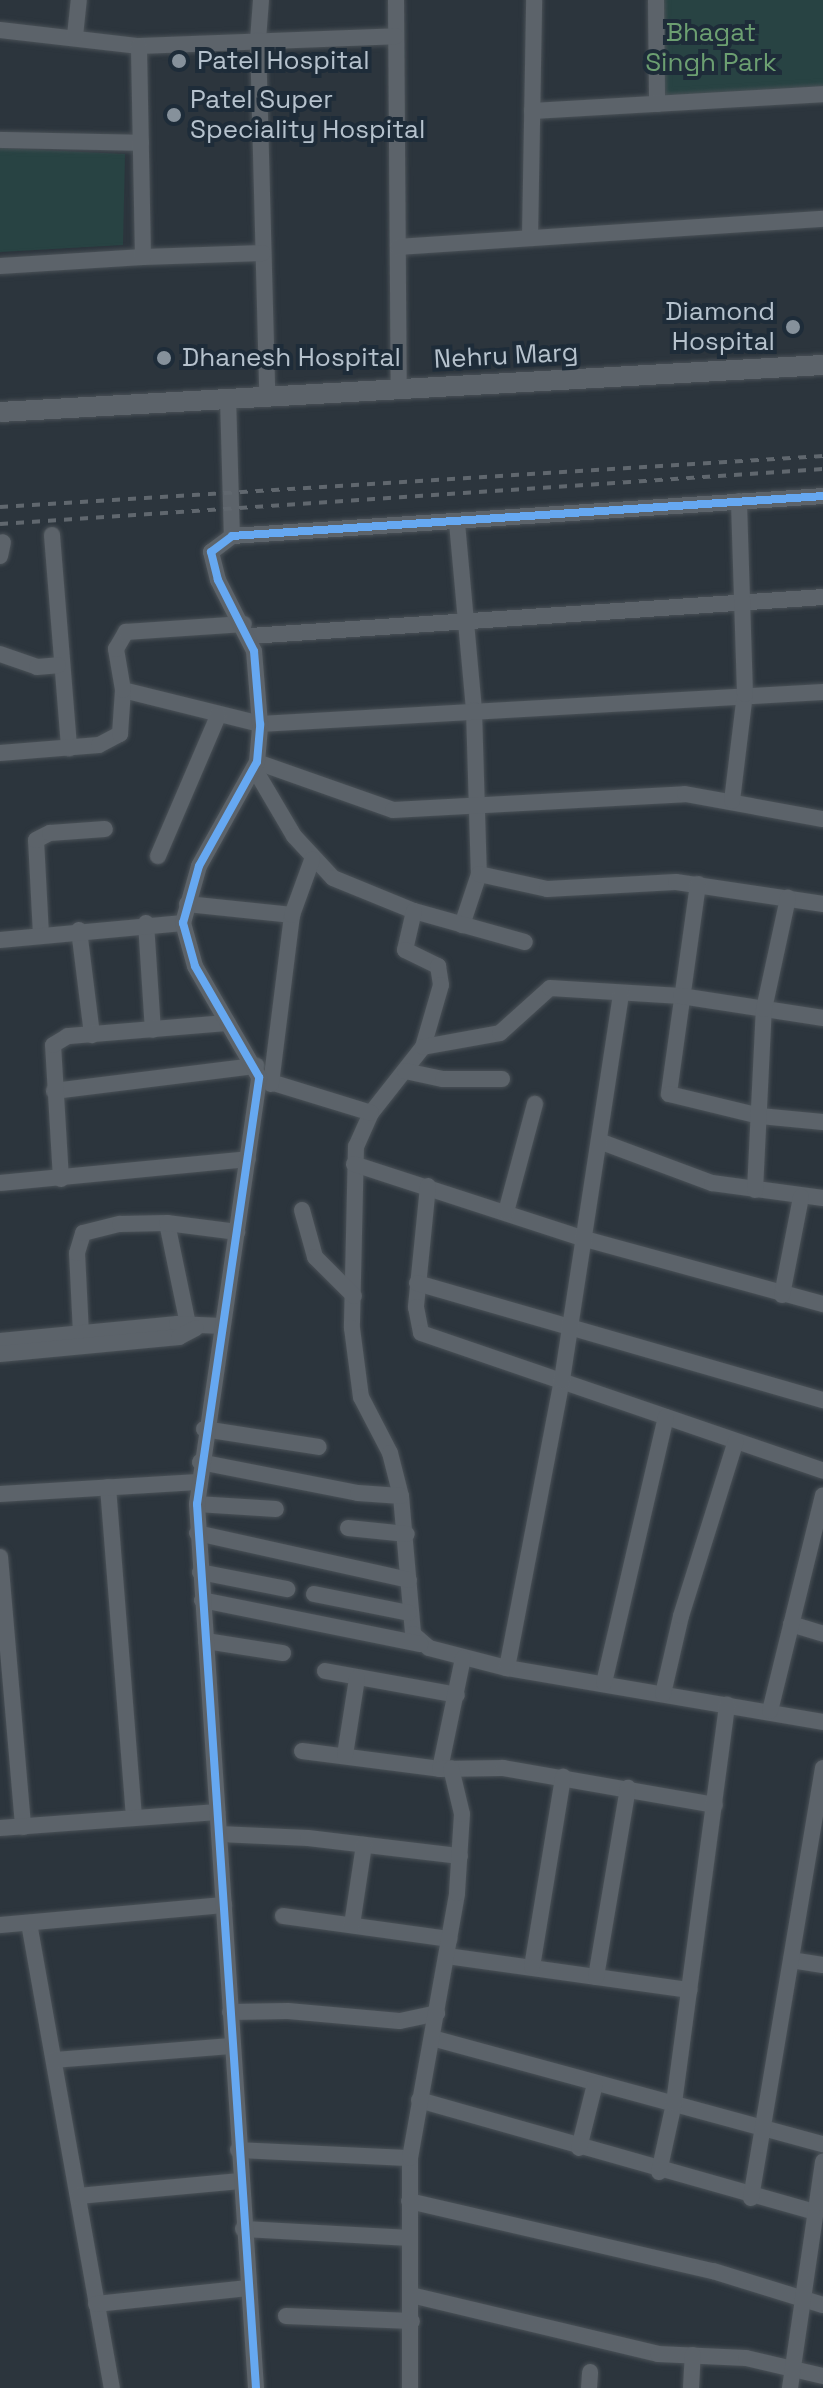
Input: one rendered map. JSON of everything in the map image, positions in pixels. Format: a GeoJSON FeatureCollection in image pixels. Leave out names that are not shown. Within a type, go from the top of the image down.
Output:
{"type":"FeatureCollection","features":[{"type":"Feature","properties":{"kind":"street"},"geometry":{"type":"LineString","coordinates":[[75,36],[79,0]]}},
{"type":"Feature","properties":{"kind":"street"},"geometry":{"type":"LineString","coordinates":[[261,0],[258,40],[267,394]]}},
{"type":"Feature","properties":{"kind":"street"},"geometry":{"type":"LineString","coordinates":[[396,0],[399,388]]}},
{"type":"Feature","properties":{"kind":"street"},"geometry":{"type":"LineString","coordinates":[[530,238],[534,0]]}},
{"type":"Feature","properties":{"kind":"street"},"geometry":{"type":"LineString","coordinates":[[656,0],[657,104]]}},
{"type":"Feature","properties":{"kind":"street"},"geometry":{"type":"LineString","coordinates":[[0,30],[75,36],[139,46],[396,36]]}},
{"type":"Feature","properties":{"kind":"street"},"geometry":{"type":"LineString","coordinates":[[139,46],[143,257]]}},
{"type":"Feature","properties":{"kind":"street"},"geometry":{"type":"LineString","coordinates":[[532,111],[823,94]]}},
{"type":"Feature","properties":{"kind":"street"},"geometry":{"type":"LineString","coordinates":[[0,140],[141,143]]}},
{"type":"Feature","properties":{"kind":"street"},"geometry":{"type":"LineString","coordinates":[[398,247],[823,219]]}},
{"type":"Feature","properties":{"kind":"street"},"geometry":{"type":"LineString","coordinates":[[0,266],[263,253]]}},
{"type":"Feature","properties":{"kind":"street","name":"Nehru Marg"},"geometry":{"type":"LineString","coordinates":[[0,412],[267,394],[823,365]]}},
{"type":"Feature","properties":{"kind":"street"},"geometry":{"type":"LineString","coordinates":[[228,397],[232,536]]}},
{"type":"Feature","properties":{"kind":"street"},"geometry":{"type":"LineString","coordinates":[[262,1076],[227,1023],[188,952],[183,923],[199,866],[255,765],[260,724],[247,630],[212,562],[213,545],[232,536],[823,496]]}},
{"type":"Feature","properties":{"kind":"street"},"geometry":{"type":"LineString","coordinates":[[732,801],[745,694],[739,501]]}},
{"type":"Feature","properties":{"kind":"street"},"geometry":{"type":"LineString","coordinates":[[457,523],[474,710],[479,874],[462,925]]}},
{"type":"Feature","properties":{"kind":"street"},"geometry":{"type":"LineString","coordinates":[[52,535],[58,665],[69,748]]}},
{"type":"Feature","properties":{"kind":"street"},"geometry":{"type":"LineString","coordinates":[[0,753],[99,745],[120,734],[123,690],[116,649],[126,632],[468,623],[823,597]]}},
{"type":"Feature","properties":{"kind":"street"},"geometry":{"type":"LineString","coordinates":[[0,654],[37,667],[58,665]]}},
{"type":"Feature","properties":{"kind":"street"},"geometry":{"type":"LineString","coordinates":[[123,690],[260,724],[745,694],[823,692]]}},
{"type":"Feature","properties":{"kind":"street"},"geometry":{"type":"LineString","coordinates":[[158,856],[218,716]]}},
{"type":"Feature","properties":{"kind":"street"},"geometry":{"type":"LineString","coordinates":[[255,765],[393,810],[670,794],[732,801],[823,819]]}},
{"type":"Feature","properties":{"kind":"street"},"geometry":{"type":"LineString","coordinates":[[255,765],[312,860],[350,888],[414,911],[525,942]]}},
{"type":"Feature","properties":{"kind":"street"},"geometry":{"type":"LineString","coordinates":[[41,935],[36,840],[50,833],[105,829]]}},
{"type":"Feature","properties":{"kind":"street"},"geometry":{"type":"LineString","coordinates":[[256,2388],[197,1504],[204,1429],[262,1076],[292,915],[312,860]]}},
{"type":"Feature","properties":{"kind":"street"},"geometry":{"type":"LineString","coordinates":[[479,874],[570,890],[698,884],[823,904]]}},
{"type":"Feature","properties":{"kind":"street"},"geometry":{"type":"LineString","coordinates":[[698,884],[669,1094],[760,1116],[823,1122]]}},
{"type":"Feature","properties":{"kind":"street"},"geometry":{"type":"LineString","coordinates":[[755,1190],[764,1009],[788,898]]}},
{"type":"Feature","properties":{"kind":"street"},"geometry":{"type":"LineString","coordinates":[[187,904],[292,915]]}},
{"type":"Feature","properties":{"kind":"street"},"geometry":{"type":"LineString","coordinates":[[414,911],[405,950],[438,966],[440,974],[423,1047],[371,1113],[354,1164],[354,1296],[361,1397],[390,1453],[401,1496],[407,1534],[409,1613],[413,1634],[421,1644]]}},
{"type":"Feature","properties":{"kind":"street"},"geometry":{"type":"LineString","coordinates":[[0,940],[146,923],[183,923]]}},
{"type":"Feature","properties":{"kind":"street"},"geometry":{"type":"LineString","coordinates":[[146,923],[153,1030]]}},
{"type":"Feature","properties":{"kind":"street"},"geometry":{"type":"LineString","coordinates":[[79,930],[92,1035]]}},
{"type":"Feature","properties":{"kind":"street"},"geometry":{"type":"LineString","coordinates":[[423,1047],[500,1033],[550,988],[681,996],[823,1018]]}},
{"type":"Feature","properties":{"kind":"street"},"geometry":{"type":"LineString","coordinates":[[507,1668],[562,1380],[621,994]]}},
{"type":"Feature","properties":{"kind":"street"},"geometry":{"type":"LineString","coordinates":[[61,1179],[53,1045],[68,1036],[227,1023]]}},
{"type":"Feature","properties":{"kind":"street"},"geometry":{"type":"LineString","coordinates":[[405,1071],[443,1079],[502,1079]]}},
{"type":"Feature","properties":{"kind":"street"},"geometry":{"type":"LineString","coordinates":[[54,1091],[262,1076],[371,1113]]}},
{"type":"Feature","properties":{"kind":"street"},"geometry":{"type":"LineString","coordinates":[[506,1212],[535,1104]]}},
{"type":"Feature","properties":{"kind":"street"},"geometry":{"type":"LineString","coordinates":[[599,1141],[712,1183],[823,1198]]}},
{"type":"Feature","properties":{"kind":"street"},"geometry":{"type":"LineString","coordinates":[[0,1183],[248,1159]]}},
{"type":"Feature","properties":{"kind":"street"},"geometry":{"type":"LineString","coordinates":[[354,1164],[585,1239],[823,1304]]}},
{"type":"Feature","properties":{"kind":"street"},"geometry":{"type":"LineString","coordinates":[[428,1186],[415,1321],[421,1333],[823,1471]]}},
{"type":"Feature","properties":{"kind":"street"},"geometry":{"type":"LineString","coordinates":[[782,1295],[801,1197]]}},
{"type":"Feature","properties":{"kind":"street"},"geometry":{"type":"LineString","coordinates":[[302,1210],[315,1257],[354,1296]]}},
{"type":"Feature","properties":{"kind":"street"},"geometry":{"type":"LineString","coordinates":[[81,1334],[77,1253],[83,1233],[167,1223],[237,1232]]}},
{"type":"Feature","properties":{"kind":"street"},"geometry":{"type":"LineString","coordinates":[[167,1223],[192,1326]]}},
{"type":"Feature","properties":{"kind":"street"},"geometry":{"type":"LineString","coordinates":[[417,1283],[823,1400]]}},
{"type":"Feature","properties":{"kind":"street"},"geometry":{"type":"LineString","coordinates":[[0,1354],[179,1337],[192,1326]]}},
{"type":"Feature","properties":{"kind":"street"},"geometry":{"type":"LineString","coordinates":[[0,1340],[222,1326]]}},
{"type":"Feature","properties":{"kind":"street"},"geometry":{"type":"LineString","coordinates":[[604,1683],[666,1417]]}},
{"type":"Feature","properties":{"kind":"street"},"geometry":{"type":"LineString","coordinates":[[204,1429],[319,1447]]}},
{"type":"Feature","properties":{"kind":"street"},"geometry":{"type":"LineString","coordinates":[[663,1694],[681,1616],[736,1441]]}},
{"type":"Feature","properties":{"kind":"street"},"geometry":{"type":"LineString","coordinates":[[200,1462],[358,1493],[401,1496]]}},
{"type":"Feature","properties":{"kind":"street"},"geometry":{"type":"LineString","coordinates":[[0,1494],[198,1482]]}},
{"type":"Feature","properties":{"kind":"street"},"geometry":{"type":"LineString","coordinates":[[108,1487],[134,1818]]}},
{"type":"Feature","properties":{"kind":"street"},"geometry":{"type":"LineString","coordinates":[[770,1711],[823,1495]]}},
{"type":"Feature","properties":{"kind":"street"},"geometry":{"type":"LineString","coordinates":[[197,1504],[276,1509]]}},
{"type":"Feature","properties":{"kind":"street"},"geometry":{"type":"LineString","coordinates":[[348,1528],[407,1534]]}},
{"type":"Feature","properties":{"kind":"street"},"geometry":{"type":"LineString","coordinates":[[197,1533],[409,1580]]}},
{"type":"Feature","properties":{"kind":"street"},"geometry":{"type":"LineString","coordinates":[[0,1557],[23,1827]]}},
{"type":"Feature","properties":{"kind":"street"},"geometry":{"type":"LineString","coordinates":[[200,1572],[287,1589]]}},
{"type":"Feature","properties":{"kind":"street"},"geometry":{"type":"LineString","coordinates":[[314,1594],[409,1613]]}},
{"type":"Feature","properties":{"kind":"street"},"geometry":{"type":"LineString","coordinates":[[202,1600],[421,1644],[507,1668],[823,1722]]}},
{"type":"Feature","properties":{"kind":"street"},"geometry":{"type":"LineString","coordinates":[[791,1624],[823,1634]]}},
{"type":"Feature","properties":{"kind":"street"},"geometry":{"type":"LineString","coordinates":[[206,1641],[283,1653]]}},
{"type":"Feature","properties":{"kind":"street"},"geometry":{"type":"LineString","coordinates":[[410,2388],[412,2321],[407,2238],[410,2158],[448,1948],[460,1856],[460,1799],[446,1768],[463,1658]]}},
{"type":"Feature","properties":{"kind":"street"},"geometry":{"type":"LineString","coordinates":[[325,1671],[457,1695]]}},
{"type":"Feature","properties":{"kind":"street"},"geometry":{"type":"LineString","coordinates":[[345,1755],[357,1678]]}},
{"type":"Feature","properties":{"kind":"street"},"geometry":{"type":"LineString","coordinates":[[659,2172],[674,2103],[727,1705]]}},
{"type":"Feature","properties":{"kind":"street"},"geometry":{"type":"LineString","coordinates":[[302,1751],[446,1768],[503,1768],[715,1805]]}},
{"type":"Feature","properties":{"kind":"street"},"geometry":{"type":"LineString","coordinates":[[751,2198],[765,2129],[823,1768]]}},
{"type":"Feature","properties":{"kind":"street"},"geometry":{"type":"LineString","coordinates":[[532,1967],[563,1777]]}},
{"type":"Feature","properties":{"kind":"street"},"geometry":{"type":"LineString","coordinates":[[596,1977],[628,1788]]}},
{"type":"Feature","properties":{"kind":"street"},"geometry":{"type":"LineString","coordinates":[[0,1828],[217,1812]]}},
{"type":"Feature","properties":{"kind":"street"},"geometry":{"type":"LineString","coordinates":[[219,1834],[460,1856]]}},
{"type":"Feature","properties":{"kind":"street"},"geometry":{"type":"LineString","coordinates":[[352,1925],[364,1845]]}},
{"type":"Feature","properties":{"kind":"street"},"geometry":{"type":"LineString","coordinates":[[0,1925],[224,1905]]}},
{"type":"Feature","properties":{"kind":"street"},"geometry":{"type":"LineString","coordinates":[[283,1916],[352,1925],[532,1967],[690,1990]]}},
{"type":"Feature","properties":{"kind":"street"},"geometry":{"type":"LineString","coordinates":[[29,1923],[112,2388]]}},
{"type":"Feature","properties":{"kind":"street"},"geometry":{"type":"LineString","coordinates":[[791,1960],[823,1965]]}},
{"type":"Feature","properties":{"kind":"street"},"geometry":{"type":"LineString","coordinates":[[230,2012],[288,2011],[400,2021],[437,2013]]}},
{"type":"Feature","properties":{"kind":"street"},"geometry":{"type":"LineString","coordinates":[[432,2038],[823,2144]]}},
{"type":"Feature","properties":{"kind":"street"},"geometry":{"type":"LineString","coordinates":[[54,2060],[232,2046]]}},
{"type":"Feature","properties":{"kind":"street"},"geometry":{"type":"LineString","coordinates":[[579,2148],[595,2084]]}},
{"type":"Feature","properties":{"kind":"street"},"geometry":{"type":"LineString","coordinates":[[419,2100],[659,2172],[814,2212]]}},
{"type":"Feature","properties":{"kind":"street"},"geometry":{"type":"LineString","coordinates":[[238,2150],[410,2158]]}},
{"type":"Feature","properties":{"kind":"street"},"geometry":{"type":"LineString","coordinates":[[790,2388],[800,2300],[823,2161]]}},
{"type":"Feature","properties":{"kind":"street"},"geometry":{"type":"LineString","coordinates":[[78,2196],[240,2181]]}},
{"type":"Feature","properties":{"kind":"street"},"geometry":{"type":"LineString","coordinates":[[409,2201],[713,2271],[823,2305]]}},
{"type":"Feature","properties":{"kind":"street"},"geometry":{"type":"LineString","coordinates":[[243,2229],[407,2238]]}},
{"type":"Feature","properties":{"kind":"street"},"geometry":{"type":"LineString","coordinates":[[96,2304],[248,2288]]}},
{"type":"Feature","properties":{"kind":"street"},"geometry":{"type":"LineString","coordinates":[[411,2295],[658,2354],[746,2358],[823,2376]]}},
{"type":"Feature","properties":{"kind":"street"},"geometry":{"type":"LineString","coordinates":[[286,2316],[412,2321]]}},
{"type":"Feature","properties":{"kind":"street"},"geometry":{"type":"LineString","coordinates":[[691,2388],[693,2355]]}},
{"type":"Feature","properties":{"kind":"green space","name":"Bhagat Singh Park"},"geometry":{"type":"Polygon","coordinates":[[[662,0],[823,0],[823,97],[662,97],[662,0]]]}},
{"type":"Feature","properties":{"kind":"green space"},"geometry":{"type":"Polygon","coordinates":[[[0,148],[125,154],[123,245],[0,252],[0,148]]]}},
{"type":"Feature","properties":{"kind":"railway"},"geometry":{"type":"LineString","coordinates":[[0,507],[823,456]]}},
{"type":"Feature","properties":{"kind":"railway"},"geometry":{"type":"LineString","coordinates":[[0,524],[823,469]]}},
{"type":"Feature","properties":{"kind":"cycle path"},"geometry":{"type":"LineString","coordinates":[[256,2388],[197,1504],[259,1077],[195,966],[183,923],[199,866],[257,762],[260,724],[254,651],[218,580],[211,552],[232,536],[823,496]]}},
{"type":"Feature","properties":{"kind":"place","name":"Patel Hospital"},"geometry":{"type":"Point","coordinates":[179,61]}},
{"type":"Feature","properties":{"kind":"place","name":"Patel Super Speciality Hospital"},"geometry":{"type":"Point","coordinates":[174,115]}},
{"type":"Feature","properties":{"kind":"place","name":"Diamond Hospital"},"geometry":{"type":"Point","coordinates":[793,327]}},
{"type":"Feature","properties":{"kind":"place","name":"Dhanesh Hospital"},"geometry":{"type":"Point","coordinates":[164,358]}}]}
